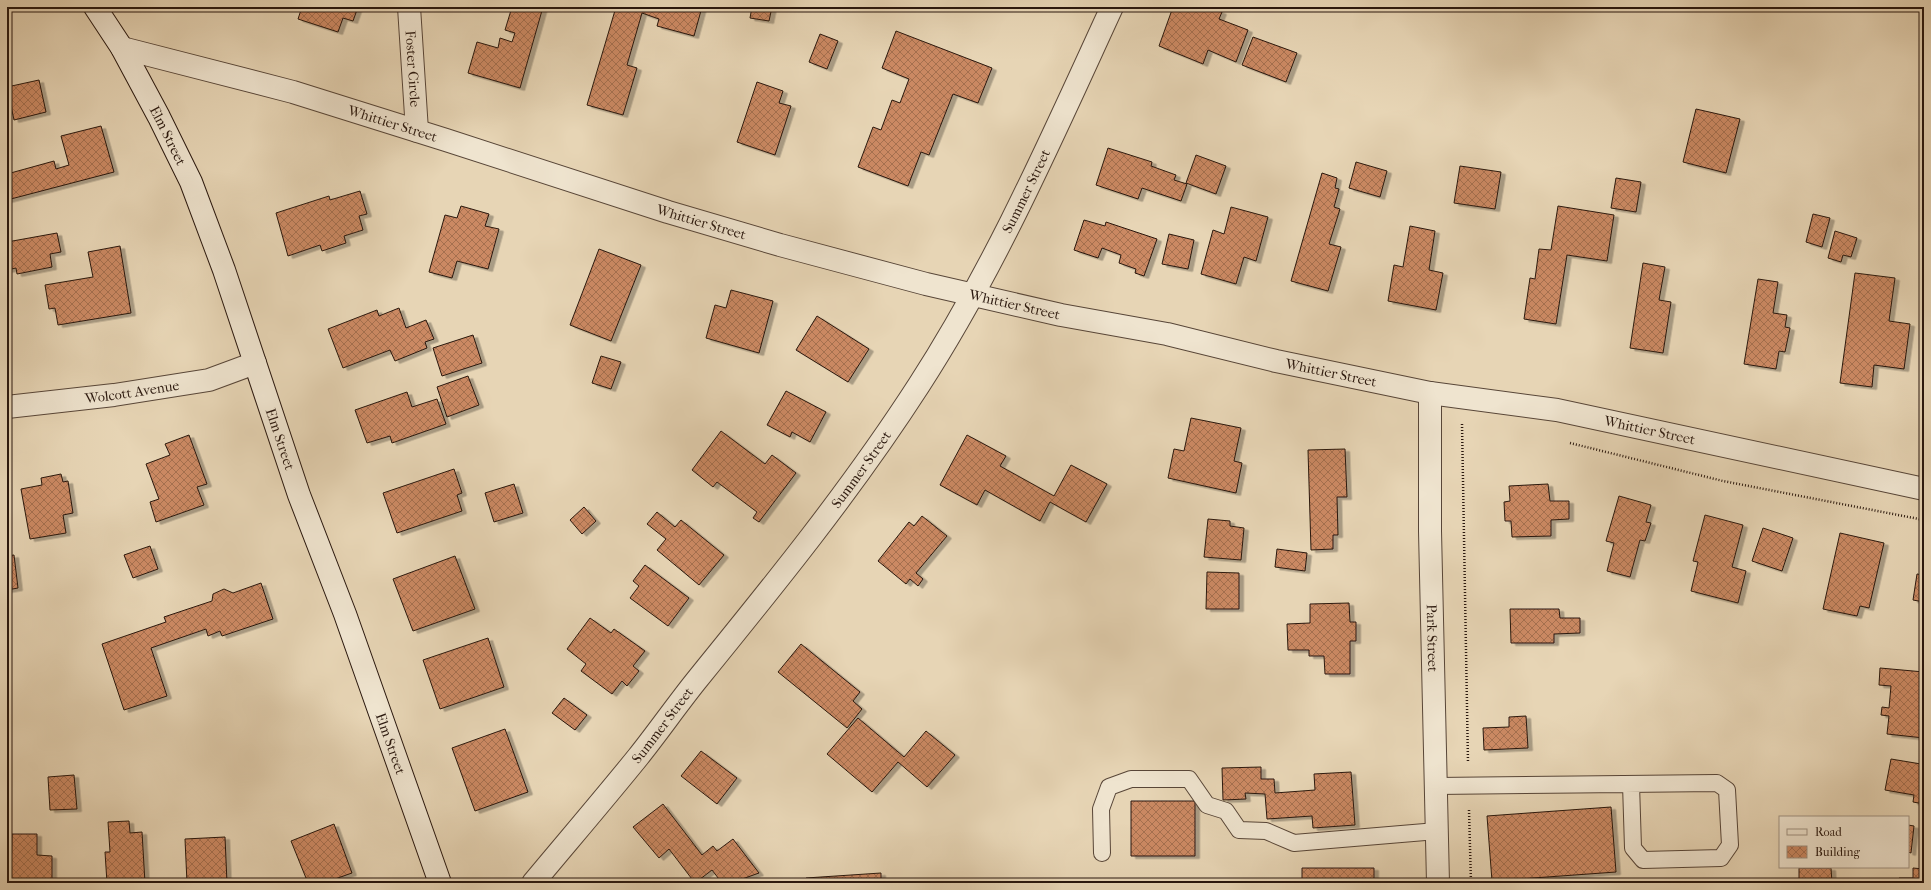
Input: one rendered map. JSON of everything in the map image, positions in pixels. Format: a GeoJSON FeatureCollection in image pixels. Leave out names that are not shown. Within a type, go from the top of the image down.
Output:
{"type":"FeatureCollection","features":[{"type":"Feature","properties":{"kind":"street","name":"Elm Street"},"geometry":{"type":"LineString","coordinates":[[95,7],[122,48],[159,117],[191,182],[224,270],[299,495],[345,614],[440,883]]}},
{"type":"Feature","properties":{"kind":"street","name":"Foster Circle"},"geometry":{"type":"LineString","coordinates":[[409,7],[417,131]]}},
{"type":"Feature","properties":{"kind":"street","name":"Summer Street"},"geometry":{"type":"LineString","coordinates":[[533,883],[638,757],[688,691],[813,535],[862,469],[920,384],[973,295],[1010,224],[1112,7]]}},
{"type":"Feature","properties":{"kind":"street","name":"Whittier Street"},"geometry":{"type":"LineString","coordinates":[[122,48],[293,92],[676,214],[780,245],[973,295],[1061,315],[1167,334],[1276,361],[1430,394],[1558,410],[1924,489]]}},
{"type":"Feature","properties":{"kind":"street","name":"Wolcott Avenue"},"geometry":{"type":"LineString","coordinates":[[7,407],[114,395],[209,380],[255,363]]}},
{"type":"Feature","properties":{"kind":"street","name":"Park Street"},"geometry":{"type":"LineString","coordinates":[[1430,394],[1431,539],[1438,883]]}},
{"type":"Feature","properties":{"kind":"lane"},"geometry":{"type":"LineString","coordinates":[[1102,853],[1102,809],[1109,786],[1131,779],[1189,779],[1206,805],[1226,811],[1239,830],[1266,831],[1294,843],[1437,831]]}},
{"type":"Feature","properties":{"kind":"lane"},"geometry":{"type":"LineString","coordinates":[[1436,786],[1716,783],[1727,790],[1730,845],[1721,858],[1643,860],[1633,848],[1631,784]]}},
{"type":"Feature","properties":{"kind":"path"},"geometry":{"type":"LineString","coordinates":[[1465,421],[1461,425],[1461,431],[1471,883]]}},
{"type":"Feature","properties":{"kind":"path"},"geometry":{"type":"LineString","coordinates":[[1563,441],[1723,481],[1924,520]]}},
{"type":"Feature","properties":{"kind":"building"},"geometry":{"type":"Polygon","coordinates":[[[302,7],[358,7],[353,21],[343,18],[338,32],[298,19],[302,7]]]}},
{"type":"Feature","properties":{"kind":"building"},"geometry":{"type":"Polygon","coordinates":[[[512,7],[543,7],[520,88],[468,73],[477,42],[498,48],[500,38],[512,42],[515,33],[505,30],[512,7]]]}},
{"type":"Feature","properties":{"kind":"building"},"geometry":{"type":"Polygon","coordinates":[[[616,7],[702,7],[694,36],[657,26],[659,19],[642,13],[627,65],[637,68],[623,115],[587,105],[616,7]]]}},
{"type":"Feature","properties":{"kind":"building"},"geometry":{"type":"Polygon","coordinates":[[[752,7],[772,7],[769,21],[750,18],[752,7]]]}},
{"type":"Feature","properties":{"kind":"building"},"geometry":{"type":"Polygon","coordinates":[[[1173,7],[1209,7],[1222,12],[1219,19],[1248,30],[1236,62],[1208,50],[1203,64],[1159,46],[1173,7]]]}},
{"type":"Feature","properties":{"kind":"building"},"geometry":{"type":"Polygon","coordinates":[[[896,31],[992,68],[978,103],[953,94],[929,155],[921,152],[908,186],[858,167],[873,127],[881,130],[892,100],[900,103],[909,79],[882,68],[896,31]]]}},
{"type":"Feature","properties":{"kind":"building"},"geometry":{"type":"Polygon","coordinates":[[[820,34],[838,41],[827,69],[809,62],[820,34]]]}},
{"type":"Feature","properties":{"kind":"building"},"geometry":{"type":"Polygon","coordinates":[[[1253,37],[1297,53],[1286,82],[1242,65],[1253,37]]]}},
{"type":"Feature","properties":{"kind":"building"},"geometry":{"type":"Polygon","coordinates":[[[39,80],[46,112],[14,120],[7,87],[39,80]]]}},
{"type":"Feature","properties":{"kind":"building"},"geometry":{"type":"Polygon","coordinates":[[[757,82],[783,91],[779,103],[791,106],[775,155],[737,142],[757,82]]]}},
{"type":"Feature","properties":{"kind":"building"},"geometry":{"type":"Polygon","coordinates":[[[1696,109],[1740,119],[1726,173],[1683,162],[1696,109]]]}},
{"type":"Feature","properties":{"kind":"building"},"geometry":{"type":"Polygon","coordinates":[[[101,126],[114,172],[7,200],[7,174],[54,161],[56,169],[69,165],[61,136],[101,126]]]}},
{"type":"Feature","properties":{"kind":"building"},"geometry":{"type":"Polygon","coordinates":[[[1108,148],[1152,162],[1151,166],[1176,175],[1174,180],[1187,184],[1181,201],[1142,188],[1138,199],[1096,185],[1108,148]]]}},
{"type":"Feature","properties":{"kind":"building"},"geometry":{"type":"Polygon","coordinates":[[[1196,155],[1226,166],[1216,194],[1186,183],[1196,155]]]}},
{"type":"Feature","properties":{"kind":"building"},"geometry":{"type":"Polygon","coordinates":[[[1356,162],[1387,171],[1380,197],[1349,188],[1356,162]]]}},
{"type":"Feature","properties":{"kind":"building"},"geometry":{"type":"Polygon","coordinates":[[[1460,166],[1501,172],[1495,209],[1454,203],[1460,166]]]}},
{"type":"Feature","properties":{"kind":"building"},"geometry":{"type":"Polygon","coordinates":[[[1322,173],[1337,178],[1335,188],[1339,189],[1334,207],[1340,209],[1329,244],[1341,247],[1328,291],[1291,281],[1322,173]]]}},
{"type":"Feature","properties":{"kind":"building"},"geometry":{"type":"Polygon","coordinates":[[[1616,178],[1641,182],[1636,212],[1611,208],[1616,178]]]}},
{"type":"Feature","properties":{"kind":"building"},"geometry":{"type":"Polygon","coordinates":[[[360,191],[367,214],[359,216],[363,230],[344,236],[346,243],[322,251],[320,245],[288,256],[276,213],[329,196],[330,200],[360,191]]]}},
{"type":"Feature","properties":{"kind":"building"},"geometry":{"type":"Polygon","coordinates":[[[461,206],[489,214],[485,226],[499,229],[488,269],[457,261],[452,278],[429,272],[445,215],[457,218],[461,206]]]}},
{"type":"Feature","properties":{"kind":"building"},"geometry":{"type":"Polygon","coordinates":[[[1558,206],[1614,215],[1607,261],[1567,255],[1556,324],[1524,319],[1530,278],[1535,279],[1539,249],[1551,250],[1558,206]]]}},
{"type":"Feature","properties":{"kind":"building"},"geometry":{"type":"Polygon","coordinates":[[[1231,207],[1268,217],[1256,261],[1244,257],[1236,284],[1201,274],[1213,230],[1224,234],[1231,207]]]}},
{"type":"Feature","properties":{"kind":"building"},"geometry":{"type":"Polygon","coordinates":[[[1813,214],[1830,218],[1822,247],[1806,242],[1813,214]]]}},
{"type":"Feature","properties":{"kind":"building"},"geometry":{"type":"Polygon","coordinates":[[[1084,220],[1105,226],[1106,222],[1157,239],[1144,276],[1135,273],[1136,269],[1119,263],[1121,255],[1102,248],[1098,258],[1074,250],[1084,220]]]}},
{"type":"Feature","properties":{"kind":"building"},"geometry":{"type":"Polygon","coordinates":[[[1410,226],[1435,231],[1429,270],[1443,273],[1436,310],[1388,301],[1394,265],[1403,267],[1410,226]]]}},
{"type":"Feature","properties":{"kind":"building"},"geometry":{"type":"Polygon","coordinates":[[[1835,231],[1857,238],[1851,257],[1843,255],[1841,262],[1828,258],[1835,231]]]}},
{"type":"Feature","properties":{"kind":"building"},"geometry":{"type":"Polygon","coordinates":[[[57,233],[61,252],[50,254],[52,267],[17,274],[16,268],[7,270],[7,242],[57,233]]]}},
{"type":"Feature","properties":{"kind":"building"},"geometry":{"type":"Polygon","coordinates":[[[1169,234],[1194,240],[1188,269],[1162,264],[1169,234]]]}},
{"type":"Feature","properties":{"kind":"building"},"geometry":{"type":"Polygon","coordinates":[[[120,246],[131,313],[58,325],[55,308],[49,309],[45,285],[93,277],[88,252],[120,246]]]}},
{"type":"Feature","properties":{"kind":"building"},"geometry":{"type":"Polygon","coordinates":[[[599,249],[641,265],[611,341],[570,325],[599,249]]]}},
{"type":"Feature","properties":{"kind":"building"},"geometry":{"type":"Polygon","coordinates":[[[1643,263],[1665,267],[1659,300],[1671,302],[1663,353],[1630,348],[1643,263]]]}},
{"type":"Feature","properties":{"kind":"building"},"geometry":{"type":"Polygon","coordinates":[[[1855,273],[1895,278],[1889,321],[1910,324],[1904,369],[1874,365],[1872,387],[1840,383],[1855,273]]]}},
{"type":"Feature","properties":{"kind":"building"},"geometry":{"type":"Polygon","coordinates":[[[1758,279],[1778,282],[1773,313],[1787,315],[1785,327],[1790,328],[1785,352],[1779,351],[1776,369],[1744,364],[1758,279]]]}},
{"type":"Feature","properties":{"kind":"building"},"geometry":{"type":"Polygon","coordinates":[[[731,290],[773,301],[759,353],[706,338],[715,305],[726,308],[731,290]]]}},
{"type":"Feature","properties":{"kind":"building"},"geometry":{"type":"Polygon","coordinates":[[[399,308],[406,328],[426,320],[434,339],[425,342],[427,348],[395,361],[390,350],[343,368],[328,329],[377,310],[379,316],[399,308]]]}},
{"type":"Feature","properties":{"kind":"building"},"geometry":{"type":"Polygon","coordinates":[[[817,316],[869,349],[848,382],[796,350],[817,316]]]}},
{"type":"Feature","properties":{"kind":"building"},"geometry":{"type":"Polygon","coordinates":[[[473,335],[482,363],[442,376],[433,348],[473,335]]]}},
{"type":"Feature","properties":{"kind":"building"},"geometry":{"type":"Polygon","coordinates":[[[601,356],[621,362],[611,389],[592,383],[601,356]]]}},
{"type":"Feature","properties":{"kind":"building"},"geometry":{"type":"Polygon","coordinates":[[[468,376],[479,405],[447,417],[437,387],[468,376]]]}},
{"type":"Feature","properties":{"kind":"building"},"geometry":{"type":"Polygon","coordinates":[[[786,391],[826,412],[810,442],[792,432],[790,437],[767,425],[786,391]]]}},
{"type":"Feature","properties":{"kind":"building"},"geometry":{"type":"Polygon","coordinates":[[[407,392],[412,407],[437,399],[446,424],[392,443],[390,436],[367,443],[355,410],[407,392]]]}},
{"type":"Feature","properties":{"kind":"building"},"geometry":{"type":"Polygon","coordinates":[[[1191,418],[1241,428],[1234,461],[1242,463],[1236,493],[1168,478],[1174,449],[1184,451],[1191,418]]]}},
{"type":"Feature","properties":{"kind":"building"},"geometry":{"type":"Polygon","coordinates":[[[721,431],[765,464],[772,455],[796,473],[759,522],[753,518],[757,512],[717,482],[713,487],[692,470],[721,431]]]}},
{"type":"Feature","properties":{"kind":"building"},"geometry":{"type":"Polygon","coordinates":[[[189,435],[207,484],[197,487],[204,505],[156,522],[150,502],[159,499],[146,464],[170,455],[165,444],[189,435]]]}},
{"type":"Feature","properties":{"kind":"building"},"geometry":{"type":"Polygon","coordinates":[[[967,435],[1006,456],[1000,466],[1054,496],[1071,465],[1107,484],[1086,522],[1050,502],[1040,521],[985,490],[977,505],[940,485],[967,435]]]}},
{"type":"Feature","properties":{"kind":"building"},"geometry":{"type":"Polygon","coordinates":[[[1345,449],[1347,497],[1337,497],[1338,535],[1333,535],[1333,549],[1311,550],[1308,450],[1345,449]]]}},
{"type":"Feature","properties":{"kind":"building"},"geometry":{"type":"Polygon","coordinates":[[[454,469],[462,493],[457,495],[462,511],[397,533],[383,493],[454,469]]]}},
{"type":"Feature","properties":{"kind":"building"},"geometry":{"type":"Polygon","coordinates":[[[61,474],[63,482],[68,481],[73,513],[63,515],[66,533],[30,539],[21,489],[42,485],[41,478],[61,474]]]}},
{"type":"Feature","properties":{"kind":"building"},"geometry":{"type":"Polygon","coordinates":[[[514,484],[523,513],[494,522],[485,493],[514,484]]]}},
{"type":"Feature","properties":{"kind":"building"},"geometry":{"type":"Polygon","coordinates":[[[1548,484],[1550,501],[1569,501],[1569,519],[1551,520],[1551,536],[1512,537],[1511,521],[1505,521],[1504,502],[1510,501],[1509,486],[1548,484]]]}},
{"type":"Feature","properties":{"kind":"building"},"geometry":{"type":"Polygon","coordinates":[[[1619,496],[1651,505],[1646,522],[1651,523],[1645,541],[1640,540],[1630,577],[1607,571],[1614,543],[1606,541],[1619,496]]]}},
{"type":"Feature","properties":{"kind":"building"},"geometry":{"type":"Polygon","coordinates":[[[584,507],[596,521],[582,534],[570,520],[584,507]]]}},
{"type":"Feature","properties":{"kind":"building"},"geometry":{"type":"Polygon","coordinates":[[[657,512],[675,527],[681,520],[724,555],[699,585],[657,550],[666,539],[647,524],[657,512]]]}},
{"type":"Feature","properties":{"kind":"building"},"geometry":{"type":"Polygon","coordinates":[[[1705,515],[1743,525],[1732,567],[1746,571],[1738,603],[1691,591],[1698,562],[1693,561],[1705,515]]]}},
{"type":"Feature","properties":{"kind":"building"},"geometry":{"type":"Polygon","coordinates":[[[922,516],[947,536],[916,573],[923,579],[918,586],[910,579],[906,584],[878,561],[909,522],[914,526],[922,516]]]}},
{"type":"Feature","properties":{"kind":"building"},"geometry":{"type":"Polygon","coordinates":[[[1208,519],[1230,521],[1230,526],[1244,528],[1241,560],[1204,557],[1208,519]]]}},
{"type":"Feature","properties":{"kind":"building"},"geometry":{"type":"Polygon","coordinates":[[[1763,528],[1793,538],[1782,571],[1752,561],[1763,528]]]}},
{"type":"Feature","properties":{"kind":"building"},"geometry":{"type":"Polygon","coordinates":[[[1840,533],[1884,543],[1869,608],[1860,606],[1857,616],[1823,609],[1840,533]]]}},
{"type":"Feature","properties":{"kind":"building"},"geometry":{"type":"Polygon","coordinates":[[[150,546],[158,569],[133,578],[124,555],[150,546]]]}},
{"type":"Feature","properties":{"kind":"building"},"geometry":{"type":"Polygon","coordinates":[[[1277,549],[1307,553],[1305,571],[1275,567],[1277,549]]]}},
{"type":"Feature","properties":{"kind":"building"},"geometry":{"type":"Polygon","coordinates":[[[14,555],[18,588],[7,590],[7,556],[14,555]]]}},
{"type":"Feature","properties":{"kind":"building"},"geometry":{"type":"Polygon","coordinates":[[[455,556],[475,609],[413,631],[393,579],[455,556]]]}},
{"type":"Feature","properties":{"kind":"building"},"geometry":{"type":"Polygon","coordinates":[[[645,565],[689,598],[668,626],[630,598],[639,586],[633,581],[645,565]]]}},
{"type":"Feature","properties":{"kind":"building"},"geometry":{"type":"Polygon","coordinates":[[[1207,572],[1239,573],[1239,609],[1206,609],[1207,572]]]}},
{"type":"Feature","properties":{"kind":"building"},"geometry":{"type":"Polygon","coordinates":[[[1917,574],[1924,575],[1924,602],[1913,600],[1917,574]]]}},
{"type":"Feature","properties":{"kind":"building"},"geometry":{"type":"Polygon","coordinates":[[[261,583],[273,619],[222,636],[220,631],[208,636],[206,629],[151,648],[167,696],[124,710],[102,644],[166,622],[164,617],[212,601],[213,594],[224,589],[233,593],[261,583]]]}},
{"type":"Feature","properties":{"kind":"building"},"geometry":{"type":"Polygon","coordinates":[[[1349,603],[1350,622],[1356,622],[1356,641],[1350,641],[1350,674],[1325,674],[1324,656],[1309,656],[1309,650],[1288,650],[1287,624],[1310,623],[1310,604],[1349,603]]]}},
{"type":"Feature","properties":{"kind":"building"},"geometry":{"type":"Polygon","coordinates":[[[1510,609],[1559,609],[1560,618],[1580,618],[1580,633],[1554,634],[1554,643],[1511,643],[1510,609]]]}},
{"type":"Feature","properties":{"kind":"building"},"geometry":{"type":"Polygon","coordinates":[[[590,618],[611,633],[614,629],[645,651],[633,666],[639,671],[627,686],[622,681],[612,694],[581,671],[586,664],[567,649],[590,618]]]}},
{"type":"Feature","properties":{"kind":"building"},"geometry":{"type":"Polygon","coordinates":[[[488,638],[504,687],[440,709],[423,660],[488,638]]]}},
{"type":"Feature","properties":{"kind":"building"},"geometry":{"type":"Polygon","coordinates":[[[801,644],[860,692],[853,701],[862,709],[847,728],[778,672],[801,644]]]}},
{"type":"Feature","properties":{"kind":"building"},"geometry":{"type":"Polygon","coordinates":[[[1880,668],[1924,672],[1924,738],[1887,734],[1889,716],[1881,715],[1882,707],[1889,708],[1891,686],[1879,685],[1880,668]]]}},
{"type":"Feature","properties":{"kind":"building"},"geometry":{"type":"Polygon","coordinates":[[[564,698],[587,715],[575,730],[552,713],[564,698]]]}},
{"type":"Feature","properties":{"kind":"building"},"geometry":{"type":"Polygon","coordinates":[[[1526,716],[1528,748],[1484,750],[1483,728],[1509,727],[1509,717],[1526,716]]]}},
{"type":"Feature","properties":{"kind":"building"},"geometry":{"type":"Polygon","coordinates":[[[858,718],[904,757],[926,731],[955,755],[927,787],[898,762],[872,792],[827,754],[858,718]]]}},
{"type":"Feature","properties":{"kind":"building"},"geometry":{"type":"Polygon","coordinates":[[[505,729],[528,792],[475,811],[452,748],[505,729]]]}},
{"type":"Feature","properties":{"kind":"building"},"geometry":{"type":"Polygon","coordinates":[[[701,751],[737,778],[717,804],[681,776],[701,751]]]}},
{"type":"Feature","properties":{"kind":"building"},"geometry":{"type":"Polygon","coordinates":[[[1923,754],[1924,804],[1913,802],[1914,795],[1885,790],[1891,759],[1921,764],[1923,754]]]}},
{"type":"Feature","properties":{"kind":"building"},"geometry":{"type":"Polygon","coordinates":[[[1261,767],[1261,779],[1274,779],[1275,793],[1315,790],[1314,774],[1351,772],[1355,825],[1313,828],[1312,816],[1267,819],[1265,794],[1245,793],[1246,799],[1223,800],[1222,768],[1261,767]]]}},
{"type":"Feature","properties":{"kind":"building"},"geometry":{"type":"Polygon","coordinates":[[[74,775],[77,809],[50,810],[48,777],[74,775]]]}},
{"type":"Feature","properties":{"kind":"building"},"geometry":{"type":"Polygon","coordinates":[[[1131,801],[1195,801],[1195,856],[1131,856],[1131,801]]]}},
{"type":"Feature","properties":{"kind":"building"},"geometry":{"type":"Polygon","coordinates":[[[663,804],[702,855],[713,846],[717,851],[733,839],[759,873],[731,883],[722,883],[712,870],[695,883],[669,849],[659,858],[633,827],[663,804]]]}},
{"type":"Feature","properties":{"kind":"building"},"geometry":{"type":"Polygon","coordinates":[[[1611,807],[1616,872],[1492,881],[1487,816],[1611,807]]]}},
{"type":"Feature","properties":{"kind":"building"},"geometry":{"type":"Polygon","coordinates":[[[129,821],[130,833],[142,832],[145,883],[107,883],[105,852],[110,852],[108,822],[129,821]]]}},
{"type":"Feature","properties":{"kind":"building"},"geometry":{"type":"Polygon","coordinates":[[[334,824],[352,873],[335,879],[337,883],[308,883],[291,841],[334,824]]]}},
{"type":"Feature","properties":{"kind":"building"},"geometry":{"type":"Polygon","coordinates":[[[1909,825],[1914,826],[1911,853],[1909,852],[1909,825]]]}},
{"type":"Feature","properties":{"kind":"building"},"geometry":{"type":"Polygon","coordinates":[[[12,834],[37,834],[37,855],[52,856],[52,883],[11,883],[12,834]]]}},
{"type":"Feature","properties":{"kind":"building"},"geometry":{"type":"Polygon","coordinates":[[[225,837],[227,883],[187,883],[185,839],[225,837]]]}},
{"type":"Feature","properties":{"kind":"building"},"geometry":{"type":"Polygon","coordinates":[[[1302,868],[1374,868],[1374,883],[1302,883],[1302,868]]]}},
{"type":"Feature","properties":{"kind":"building"},"geometry":{"type":"Polygon","coordinates":[[[1799,868],[1831,868],[1832,883],[1799,883],[1799,868]]]}},
{"type":"Feature","properties":{"kind":"building"},"geometry":{"type":"Polygon","coordinates":[[[1913,868],[1924,869],[1924,883],[1899,883],[1899,878],[1913,878],[1913,868]]]}},
{"type":"Feature","properties":{"kind":"building"},"geometry":{"type":"Polygon","coordinates":[[[881,873],[881,883],[806,883],[806,878],[881,873]]]}}]}
